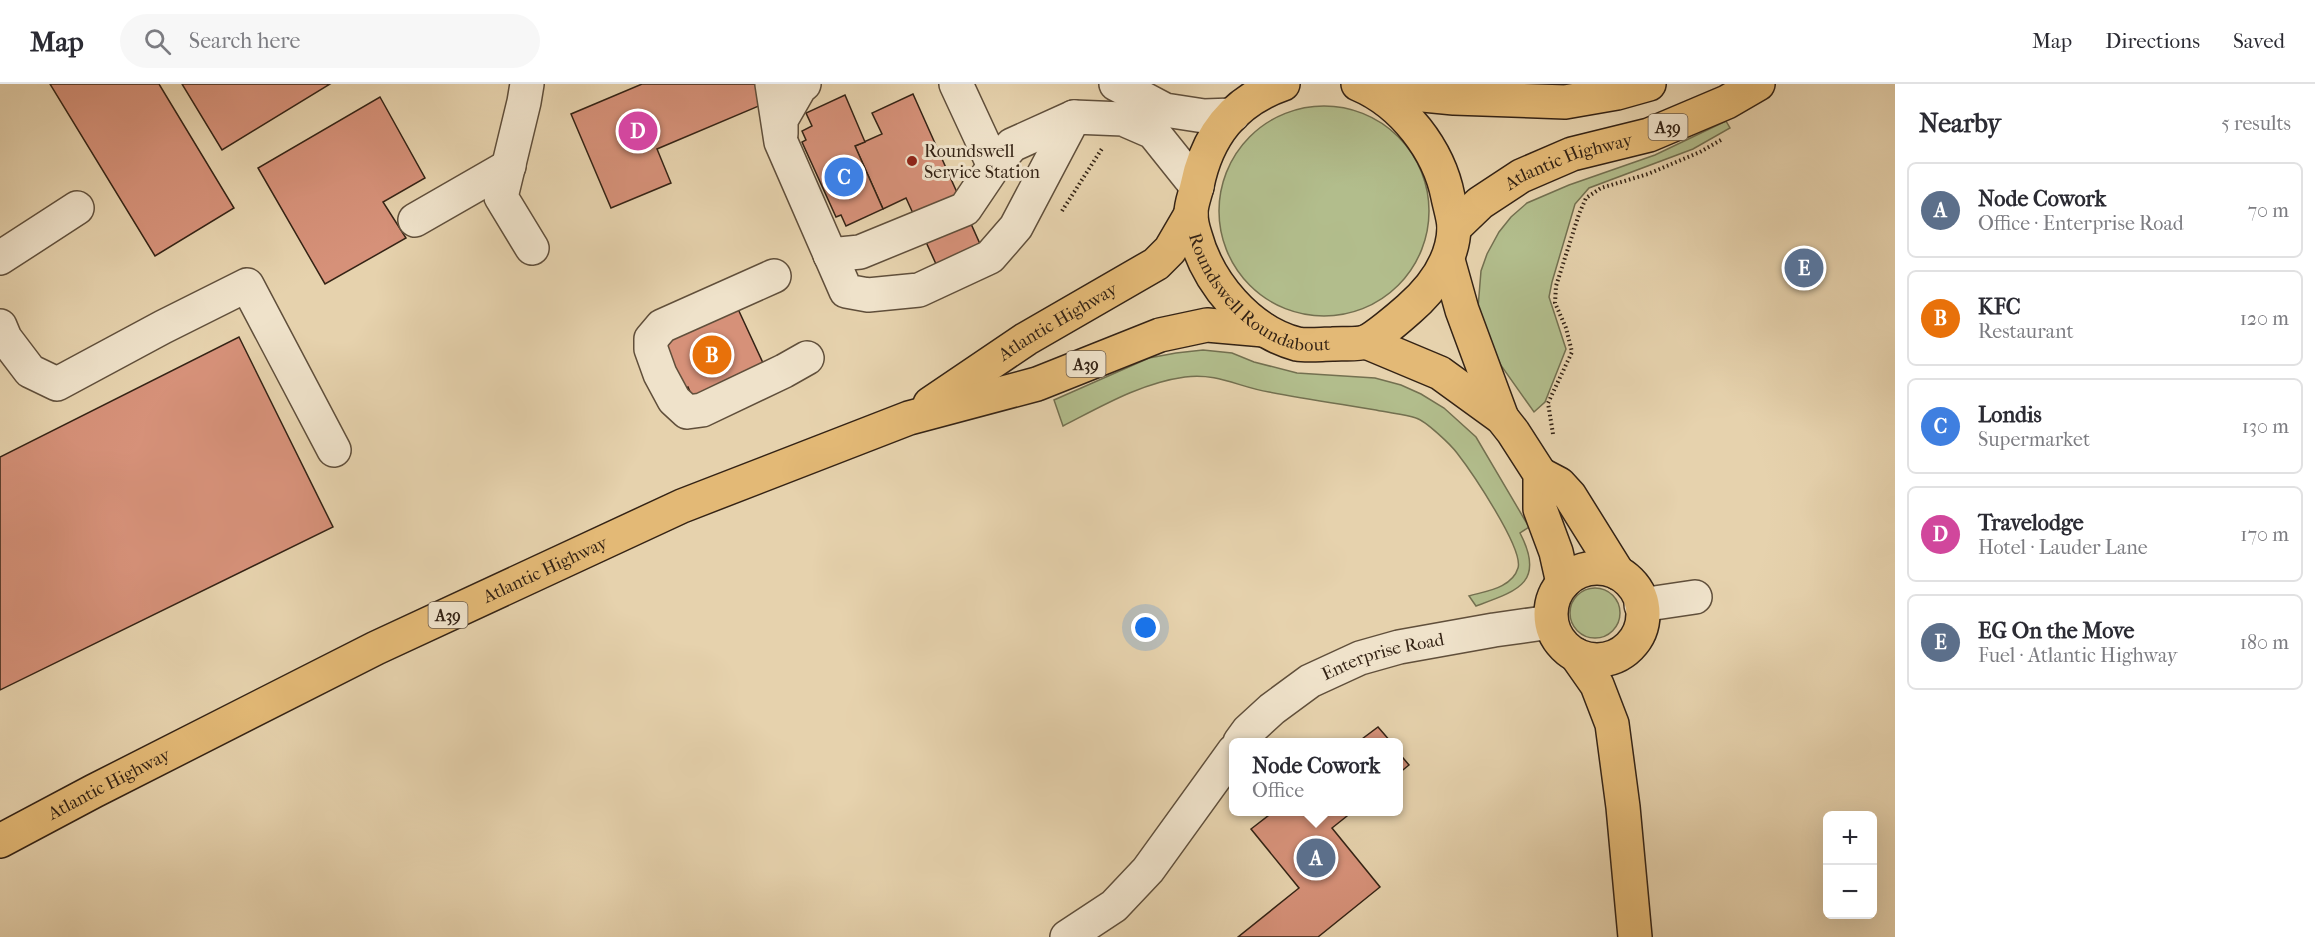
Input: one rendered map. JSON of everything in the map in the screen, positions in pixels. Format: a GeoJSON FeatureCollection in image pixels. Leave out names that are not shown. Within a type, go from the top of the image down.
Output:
{"type":"FeatureCollection","features":[{"type":"Feature","properties":{"kind":"main road","name":"Roundswell Roundabout"},"geometry":{"type":"LineString","coordinates":[[1283,84],[1244,100],[1218,132],[1208,147],[1200,167],[1194,200],[1200,252],[1210,272],[1243,313],[1264,330],[1298,344],[1366,342],[1425,295],[1448,260],[1454,228],[1444,177],[1426,142],[1388,101],[1365,87]]}},
{"type":"Feature","properties":{"kind":"main road"},"geometry":{"type":"LineString","coordinates":[[1365,87],[1454,98],[1565,102],[1617,93],[1649,84]]}},
{"type":"Feature","properties":{"kind":"main road","name":"Atlantic Highway"},"geometry":{"type":"LineString","coordinates":[[1454,228],[1480,203],[1521,176],[1572,154],[1649,135],[1727,102],[1758,84]]}},
{"type":"Feature","properties":{"kind":"main road","name":"Atlantic Highway"},"geometry":{"type":"LineString","coordinates":[[909,418],[1026,339],[1156,264],[1170,250],[1194,200]]}},
{"type":"Feature","properties":{"kind":"main road"},"geometry":{"type":"LineString","coordinates":[[1448,260],[1462,310],[1502,418],[1538,470],[1559,484],[1570,496],[1618,573]]}},
{"type":"Feature","properties":{"kind":"main road","name":"Atlantic Highway"},"geometry":{"type":"LineString","coordinates":[[0,841],[376,648],[682,506],[909,418],[1037,384],[1160,335],[1207,325],[1264,330]]}},
{"type":"Feature","properties":{"kind":"main road"},"geometry":{"type":"LineString","coordinates":[[1366,342],[1440,373],[1502,418]]}},
{"type":"Feature","properties":{"kind":"main road"},"geometry":{"type":"LineString","coordinates":[[1538,470],[1540,509],[1556,552],[1563,583]]}},
{"type":"Feature","properties":{"kind":"main road"},"geometry":{"type":"LineString","coordinates":[[1612,724],[1616,696],[1634,641],[1641,627],[1641,604],[1639,595],[1630,582],[1618,573],[1603,568],[1589,568],[1563,583],[1555,594],[1551,608],[1551,622],[1560,641],[1576,655],[1597,685],[1612,724],[1623,807],[1635,937]]}},
{"type":"Feature","properties":{"kind":"main road"},"geometry":{"type":"LineString","coordinates":[[1576,655],[1592,660],[1608,659],[1623,652],[1634,641]]}},
{"type":"Feature","properties":{"kind":"street"},"geometry":{"type":"LineString","coordinates":[[772,84],[781,142],[846,291],[868,295],[919,290],[990,257],[1016,227],[1074,117]]}},
{"type":"Feature","properties":{"kind":"street"},"geometry":{"type":"LineString","coordinates":[[781,142],[781,120],[804,84]]}},
{"type":"Feature","properties":{"kind":"street"},"geometry":{"type":"LineString","coordinates":[[956,84],[994,166]]}},
{"type":"Feature","properties":{"kind":"street"},"geometry":{"type":"LineString","coordinates":[[1116,84],[1165,110],[1203,116],[1244,100]]}},
{"type":"Feature","properties":{"kind":"street"},"geometry":{"type":"LineString","coordinates":[[526,93],[501,197],[532,248]]}},
{"type":"Feature","properties":{"kind":"street"},"geometry":{"type":"LineString","coordinates":[[830,255],[860,252],[965,209],[994,166],[1012,145],[1074,117],[1123,119],[1153,132],[1194,200]]}},
{"type":"Feature","properties":{"kind":"street"},"geometry":{"type":"LineString","coordinates":[[415,219],[509,166]]}},
{"type":"Feature","properties":{"kind":"street"},"geometry":{"type":"LineString","coordinates":[[0,258],[78,208]]}},
{"type":"Feature","properties":{"kind":"street"},"geometry":{"type":"LineString","coordinates":[[774,276],[662,326],[651,339],[651,349],[660,374],[674,400],[687,412],[702,410],[807,358]]}},
{"type":"Feature","properties":{"kind":"street"},"geometry":{"type":"LineString","coordinates":[[3,333],[30,371],[57,384],[247,285],[334,450]]}},
{"type":"Feature","properties":{"kind":"street"},"geometry":{"type":"LineString","coordinates":[[1641,604],[1695,597]]}},
{"type":"Feature","properties":{"kind":"street","name":"Enterprise Road"},"geometry":{"type":"LineString","coordinates":[[1243,738],[1272,709],[1310,681],[1360,657],[1399,647],[1551,622]]}},
{"type":"Feature","properties":{"kind":"street"},"geometry":{"type":"LineString","coordinates":[[1066,937],[1114,906],[1148,870],[1229,757]]}},
{"type":"Feature","properties":{"kind":"path"},"geometry":{"type":"LineString","coordinates":[[1538,470],[1553,436],[1548,404],[1572,351],[1566,327],[1555,303],[1556,286],[1579,214],[1587,198],[1601,188],[1648,174],[1700,152],[1742,128],[1727,102]]}},
{"type":"Feature","properties":{"kind":"green space"},"geometry":{"type":"Polygon","coordinates":[[[1314,106],[1334,106],[1355,110],[1374,118],[1383,123],[1405,144],[1417,161],[1425,180],[1429,211],[1425,242],[1417,261],[1412,270],[1391,292],[1374,304],[1355,312],[1334,316],[1314,316],[1293,312],[1265,299],[1236,270],[1223,242],[1219,221],[1219,201],[1223,180],[1236,152],[1265,123],[1293,110],[1314,106]]]}},
{"type":"Feature","properties":{"kind":"green space"},"geometry":{"type":"Polygon","coordinates":[[[1726,121],[1730,128],[1693,149],[1589,188],[1575,204],[1549,297],[1566,349],[1545,402],[1534,412],[1500,364],[1478,308],[1481,271],[1499,232],[1527,203],[1569,185],[1655,155],[1726,121]]]}},
{"type":"Feature","properties":{"kind":"green space"},"geometry":{"type":"Polygon","coordinates":[[[1203,350],[1232,353],[1254,362],[1297,373],[1375,378],[1401,385],[1444,408],[1476,437],[1529,527],[1520,533],[1530,563],[1523,583],[1504,595],[1476,606],[1469,596],[1498,588],[1510,580],[1518,568],[1518,558],[1505,528],[1464,462],[1444,439],[1416,418],[1258,390],[1197,376],[1153,384],[1107,403],[1063,426],[1054,400],[1149,358],[1203,350]]]}},
{"type":"Feature","properties":{"kind":"green space"},"geometry":{"type":"Polygon","coordinates":[[[1595,588],[1613,595],[1620,613],[1613,631],[1595,638],[1577,631],[1570,613],[1577,595],[1595,588]]]}},
{"type":"Feature","properties":{"kind":"building"},"geometry":{"type":"Polygon","coordinates":[[[50,84],[159,84],[234,208],[155,256],[50,84]]]}},
{"type":"Feature","properties":{"kind":"building"},"geometry":{"type":"Polygon","coordinates":[[[182,84],[330,84],[222,150],[182,84]]]}},
{"type":"Feature","properties":{"kind":"building"},"geometry":{"type":"Polygon","coordinates":[[[642,84],[760,84],[768,102],[657,149],[671,183],[611,208],[571,114],[642,84]]]}},
{"type":"Feature","properties":{"kind":"building"},"geometry":{"type":"Polygon","coordinates":[[[913,94],[980,244],[936,264],[906,198],[883,209],[855,146],[882,134],[872,113],[913,94]]]}},
{"type":"Feature","properties":{"kind":"building"},"geometry":{"type":"Polygon","coordinates":[[[845,95],[865,142],[855,146],[883,209],[846,226],[841,215],[836,217],[802,142],[806,140],[802,131],[812,126],[806,113],[845,95]]]}},
{"type":"Feature","properties":{"kind":"building"},"geometry":{"type":"Polygon","coordinates":[[[380,97],[425,178],[383,202],[406,238],[325,284],[258,168],[380,97]]]}},
{"type":"Feature","properties":{"kind":"building"},"geometry":{"type":"Polygon","coordinates":[[[738,309],[763,363],[728,379],[731,384],[694,401],[688,387],[681,391],[661,346],[702,316],[738,309]]]}},
{"type":"Feature","properties":{"kind":"building"},"geometry":{"type":"Polygon","coordinates":[[[239,337],[333,527],[0,690],[0,457],[239,337]]]}},
{"type":"Feature","properties":{"kind":"building"},"geometry":{"type":"Polygon","coordinates":[[[1378,727],[1388,738],[1363,738],[1378,727]]]}},
{"type":"Feature","properties":{"kind":"building"},"geometry":{"type":"Polygon","coordinates":[[[1403,758],[1409,765],[1403,770],[1403,758]]]}},
{"type":"Feature","properties":{"kind":"building"},"geometry":{"type":"Polygon","coordinates":[[[1268,816],[1347,816],[1332,828],[1380,887],[1318,937],[1238,937],[1299,888],[1251,829],[1268,816]]]}},
{"type":"Feature","properties":{"kind":"place","name":"Travelodge"},"geometry":{"type":"Point","coordinates":[638,131]}},
{"type":"Feature","properties":{"kind":"place","name":"Roundswell Service Station"},"geometry":{"type":"Point","coordinates":[912,161]}},
{"type":"Feature","properties":{"kind":"place","name":"Londis"},"geometry":{"type":"Point","coordinates":[844,177]}},
{"type":"Feature","properties":{"kind":"place","name":"EG On the Move"},"geometry":{"type":"Point","coordinates":[1804,268]}},
{"type":"Feature","properties":{"kind":"place","name":"KFC"},"geometry":{"type":"Point","coordinates":[712,355]}},
{"type":"Feature","properties":{"kind":"place","name":"Node Cowork"},"geometry":{"type":"Point","coordinates":[1316,858]}}]}
